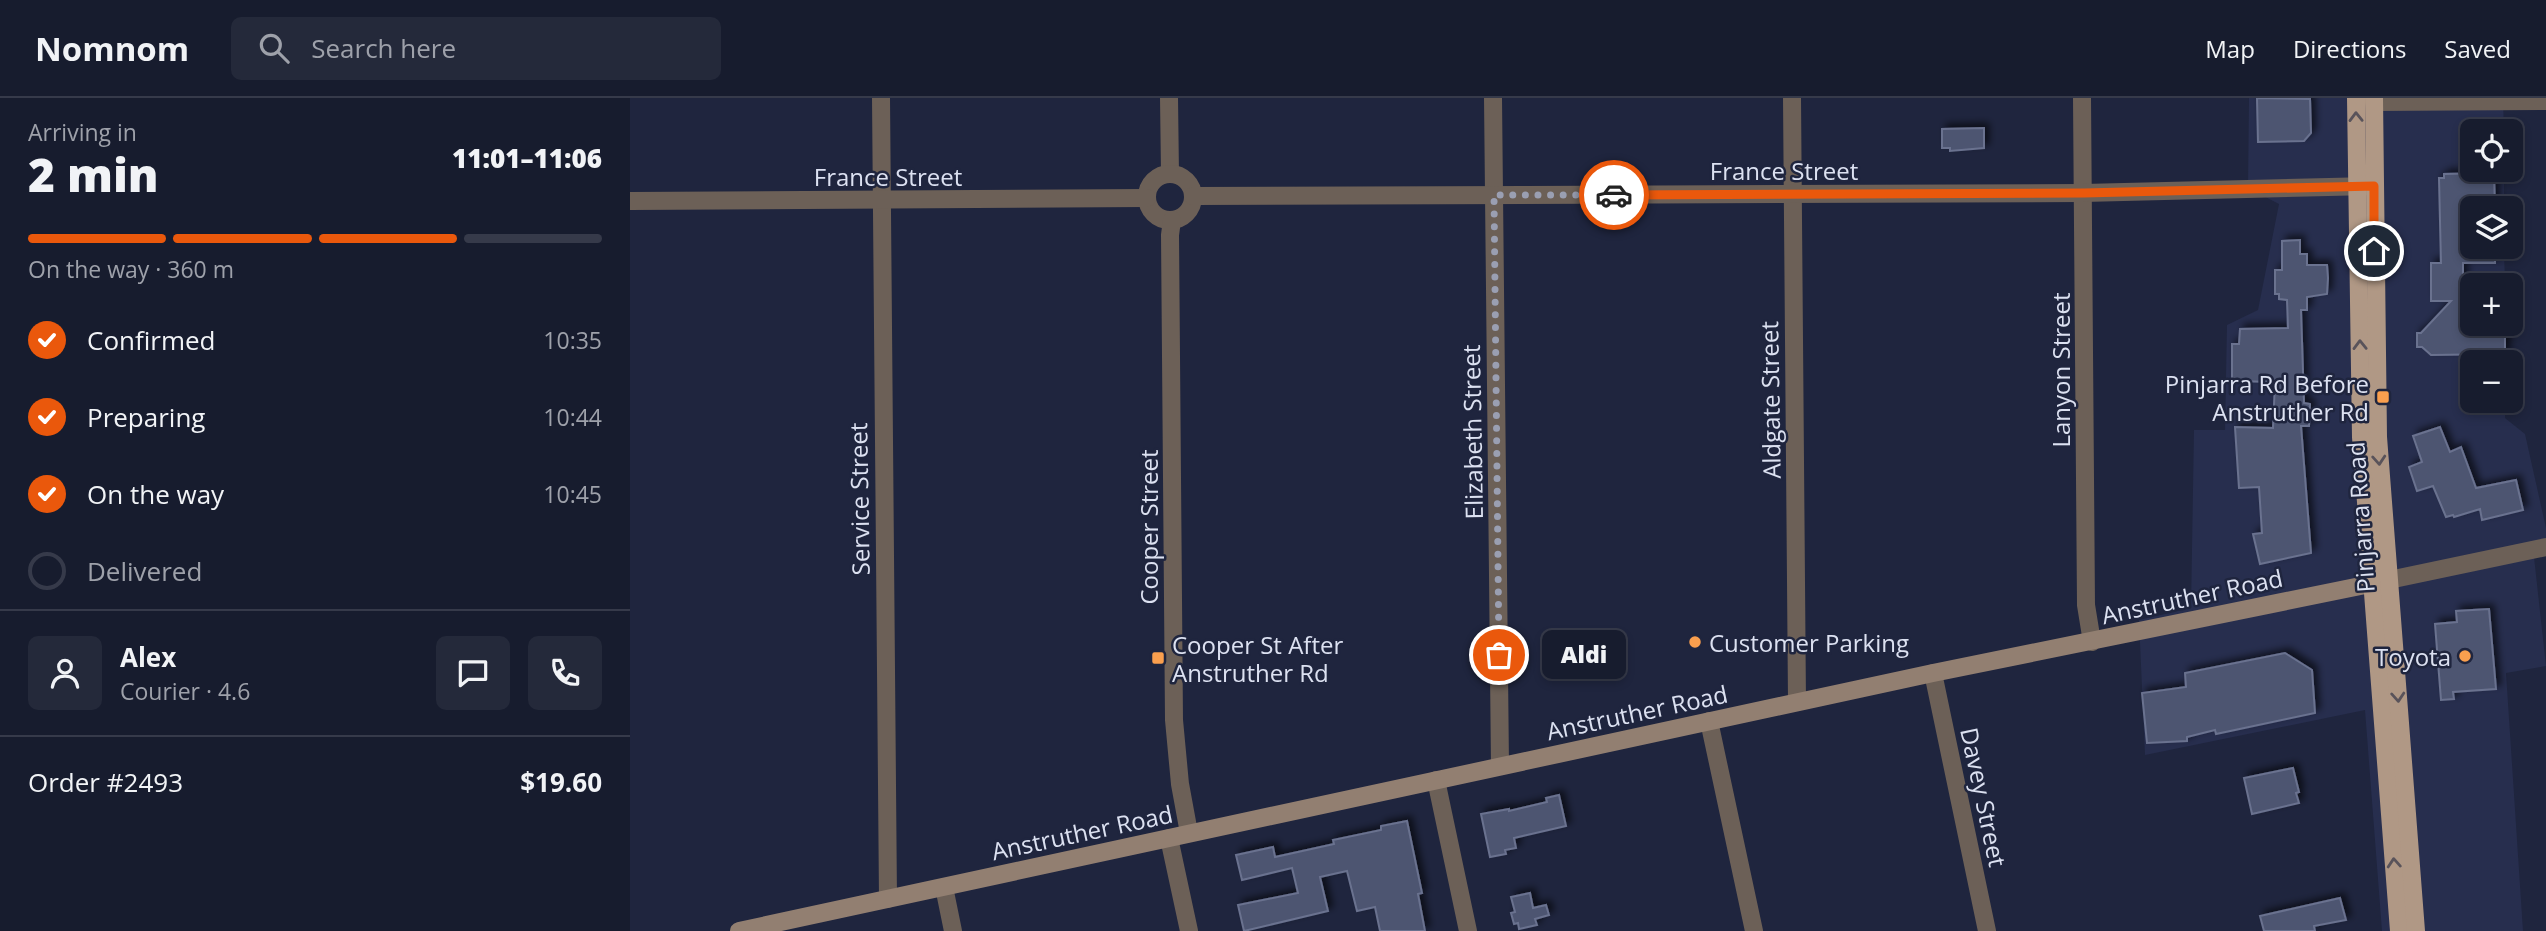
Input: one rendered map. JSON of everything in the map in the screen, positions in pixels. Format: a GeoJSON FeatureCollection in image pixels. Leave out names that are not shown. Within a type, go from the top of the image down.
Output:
{"type":"FeatureCollection","features":[{"type":"Feature","properties":{"kind":"main road","name":"Pinjarra Road"},"geometry":{"type":"LineString","coordinates":[[2368,99],[2361,437],[2399,931]]}},
{"type":"Feature","properties":{"kind":"main road","name":"Pinjarra Road"},"geometry":{"type":"LineString","coordinates":[[2365,186],[2378,437],[2416,931]]}},
{"type":"Feature","properties":{"kind":"main road","name":"Anstruther Road"},"geometry":{"type":"LineString","coordinates":[[739,931],[1933,673],[2389,580]]}},
{"type":"Feature","properties":{"kind":"street","name":"Service Street"},"geometry":{"type":"LineString","coordinates":[[881,98],[888,899]]}},
{"type":"Feature","properties":{"kind":"street"},"geometry":{"type":"LineString","coordinates":[[1169,98],[1170,174]]}},
{"type":"Feature","properties":{"kind":"street","name":"Elizabeth Street"},"geometry":{"type":"LineString","coordinates":[[1493,98],[1500,766]]}},
{"type":"Feature","properties":{"kind":"street","name":"Aldgate Street"},"geometry":{"type":"LineString","coordinates":[[1792,98],[1797,702]]}},
{"type":"Feature","properties":{"kind":"street","name":"Lanyon Street"},"geometry":{"type":"LineString","coordinates":[[2082,98],[2086,605],[2092,642]]}},
{"type":"Feature","properties":{"kind":"street"},"geometry":{"type":"LineString","coordinates":[[2368,99],[2546,101]]}},
{"type":"Feature","properties":{"kind":"street"},"geometry":{"type":"LineString","coordinates":[[1170,174],[1177,175],[1188,183],[1193,196],[1189,209],[1172,220],[1152,212],[1147,198],[1151,183],[1156,178],[1170,174]]}},
{"type":"Feature","properties":{"kind":"street","name":"France Street"},"geometry":{"type":"LineString","coordinates":[[1193,196],[2084,193],[2365,186]]}},
{"type":"Feature","properties":{"kind":"street","name":"France Street"},"geometry":{"type":"LineString","coordinates":[[630,201],[1147,198]]}},
{"type":"Feature","properties":{"kind":"street","name":"Cooper Street"},"geometry":{"type":"LineString","coordinates":[[1172,220],[1174,720],[1180,784],[1189,834]]}},
{"type":"Feature","properties":{"kind":"street","name":"Anstruther Road"},"geometry":{"type":"LineString","coordinates":[[2389,580],[2546,547]]}},
{"type":"Feature","properties":{"kind":"street","name":"Davey Street"},"geometry":{"type":"LineString","coordinates":[[1933,673],[1987,931]]}},
{"type":"Feature","properties":{"kind":"street"},"geometry":{"type":"LineString","coordinates":[[1709,721],[1754,931]]}},
{"type":"Feature","properties":{"kind":"street"},"geometry":{"type":"LineString","coordinates":[[1436,780],[1468,931]]}},
{"type":"Feature","properties":{"kind":"street"},"geometry":{"type":"LineString","coordinates":[[1169,838],[1189,931]]}},
{"type":"Feature","properties":{"kind":"street"},"geometry":{"type":"LineString","coordinates":[[944,887],[953,931]]}},
{"type":"Feature","properties":{"kind":"shaded area"},"geometry":{"type":"Polygon","coordinates":[[[2249,98],[2503,98],[2504,119],[2460,119],[2460,182],[2504,182],[2504,196],[2460,196],[2460,259],[2504,259],[2505,273],[2460,273],[2460,336],[2505,336],[2505,350],[2460,350],[2460,413],[2505,413],[2505,418],[2525,434],[2546,528],[2546,554],[2534,557],[2546,666],[2506,673],[2523,931],[2382,931],[2365,710],[2145,755],[2139,620],[2191,608],[2194,430],[2225,430],[2227,325],[2258,310],[2279,204],[2248,188],[2249,98]]]}},
{"type":"Feature","properties":{"kind":"building"},"geometry":{"type":"Polygon","coordinates":[[[2257,98],[2310,99],[2311,133],[2304,141],[2258,142],[2257,98]]]}},
{"type":"Feature","properties":{"kind":"building"},"geometry":{"type":"Polygon","coordinates":[[[1984,128],[1984,148],[1950,151],[1950,148],[1942,148],[1942,129],[1984,128]]]}},
{"type":"Feature","properties":{"kind":"building"},"geometry":{"type":"Polygon","coordinates":[[[2444,174],[2460,174],[2460,182],[2494,182],[2495,196],[2460,196],[2460,259],[2495,259],[2495,263],[2463,263],[2463,273],[2460,273],[2460,336],[2505,336],[2505,350],[2460,350],[2460,355],[2431,355],[2422,347],[2417,347],[2417,333],[2421,333],[2451,301],[2431,301],[2431,263],[2441,263],[2439,178],[2444,178],[2444,174]]]}},
{"type":"Feature","properties":{"kind":"building"},"geometry":{"type":"Polygon","coordinates":[[[2300,240],[2300,254],[2307,254],[2307,265],[2327,265],[2328,278],[2327,294],[2307,297],[2307,310],[2301,310],[2304,403],[2310,404],[2309,426],[2301,426],[2311,553],[2260,564],[2253,534],[2262,533],[2259,487],[2239,488],[2235,427],[2273,428],[2275,382],[2232,381],[2232,344],[2239,344],[2240,329],[2288,328],[2287,300],[2279,299],[2279,294],[2275,294],[2275,270],[2282,270],[2282,241],[2300,240]]]}},
{"type":"Feature","properties":{"kind":"building"},"geometry":{"type":"Polygon","coordinates":[[[2440,427],[2450,452],[2461,447],[2476,488],[2516,480],[2523,510],[2482,520],[2480,509],[2446,517],[2433,486],[2417,491],[2409,467],[2422,462],[2413,436],[2440,427]]]}},
{"type":"Feature","properties":{"kind":"building","name":"Toyota"},"geometry":{"type":"Polygon","coordinates":[[[2489,609],[2496,689],[2453,692],[2454,699],[2441,700],[2435,624],[2457,622],[2456,611],[2489,609]]]}},
{"type":"Feature","properties":{"kind":"building"},"geometry":{"type":"Polygon","coordinates":[[[2285,653],[2312,670],[2315,713],[2216,734],[2215,730],[2187,737],[2187,741],[2147,743],[2142,693],[2186,687],[2185,673],[2285,653]]]}},
{"type":"Feature","properties":{"kind":"building"},"geometry":{"type":"Polygon","coordinates":[[[2293,768],[2299,803],[2252,814],[2244,778],[2293,768]]]}},
{"type":"Feature","properties":{"kind":"building"},"geometry":{"type":"Polygon","coordinates":[[[1559,795],[1566,826],[1514,838],[1516,848],[1505,850],[1506,854],[1490,857],[1481,814],[1547,802],[1546,798],[1559,795]]]}},
{"type":"Feature","properties":{"kind":"building"},"geometry":{"type":"Polygon","coordinates":[[[1407,821],[1422,893],[1418,894],[1425,931],[1380,931],[1375,907],[1357,911],[1347,871],[1320,877],[1328,911],[1244,931],[1238,905],[1298,893],[1292,868],[1242,880],[1236,855],[1273,847],[1275,857],[1334,844],[1333,840],[1381,830],[1381,826],[1407,821]]]}},
{"type":"Feature","properties":{"kind":"building"},"geometry":{"type":"Polygon","coordinates":[[[1530,893],[1533,908],[1546,905],[1549,915],[1535,919],[1537,925],[1519,929],[1518,923],[1514,924],[1511,913],[1515,912],[1511,897],[1530,893]]]}},
{"type":"Feature","properties":{"kind":"building"},"geometry":{"type":"Polygon","coordinates":[[[2340,898],[2346,920],[2314,926],[2315,931],[2264,931],[2260,916],[2340,898]]]}},
{"type":"Feature","properties":{"kind":"way so far"},"geometry":{"type":"LineString","coordinates":[[1499,655],[1494,195],[1614,195]]}},
{"type":"Feature","properties":{"kind":"place","name":"Pinjarra Rd Before Anstruther Rd"},"geometry":{"type":"Point","coordinates":[2383,397]}},
{"type":"Feature","properties":{"kind":"place","name":"Customer Parking"},"geometry":{"type":"Point","coordinates":[1695,642]}},
{"type":"Feature","properties":{"kind":"place","name":"Aldi"},"geometry":{"type":"Point","coordinates":[1499,655]}},
{"type":"Feature","properties":{"kind":"place","name":"Toyota"},"geometry":{"type":"Point","coordinates":[2465,656]}},
{"type":"Feature","properties":{"kind":"place","name":"Cooper St After Anstruther Rd"},"geometry":{"type":"Point","coordinates":[1158,658]}},
{"type":"Feature","properties":{"kind":"route"},"geometry":{"type":"LineString","coordinates":[[1614,195],[2084,193],[2374,186],[2374,251]]}}]}
